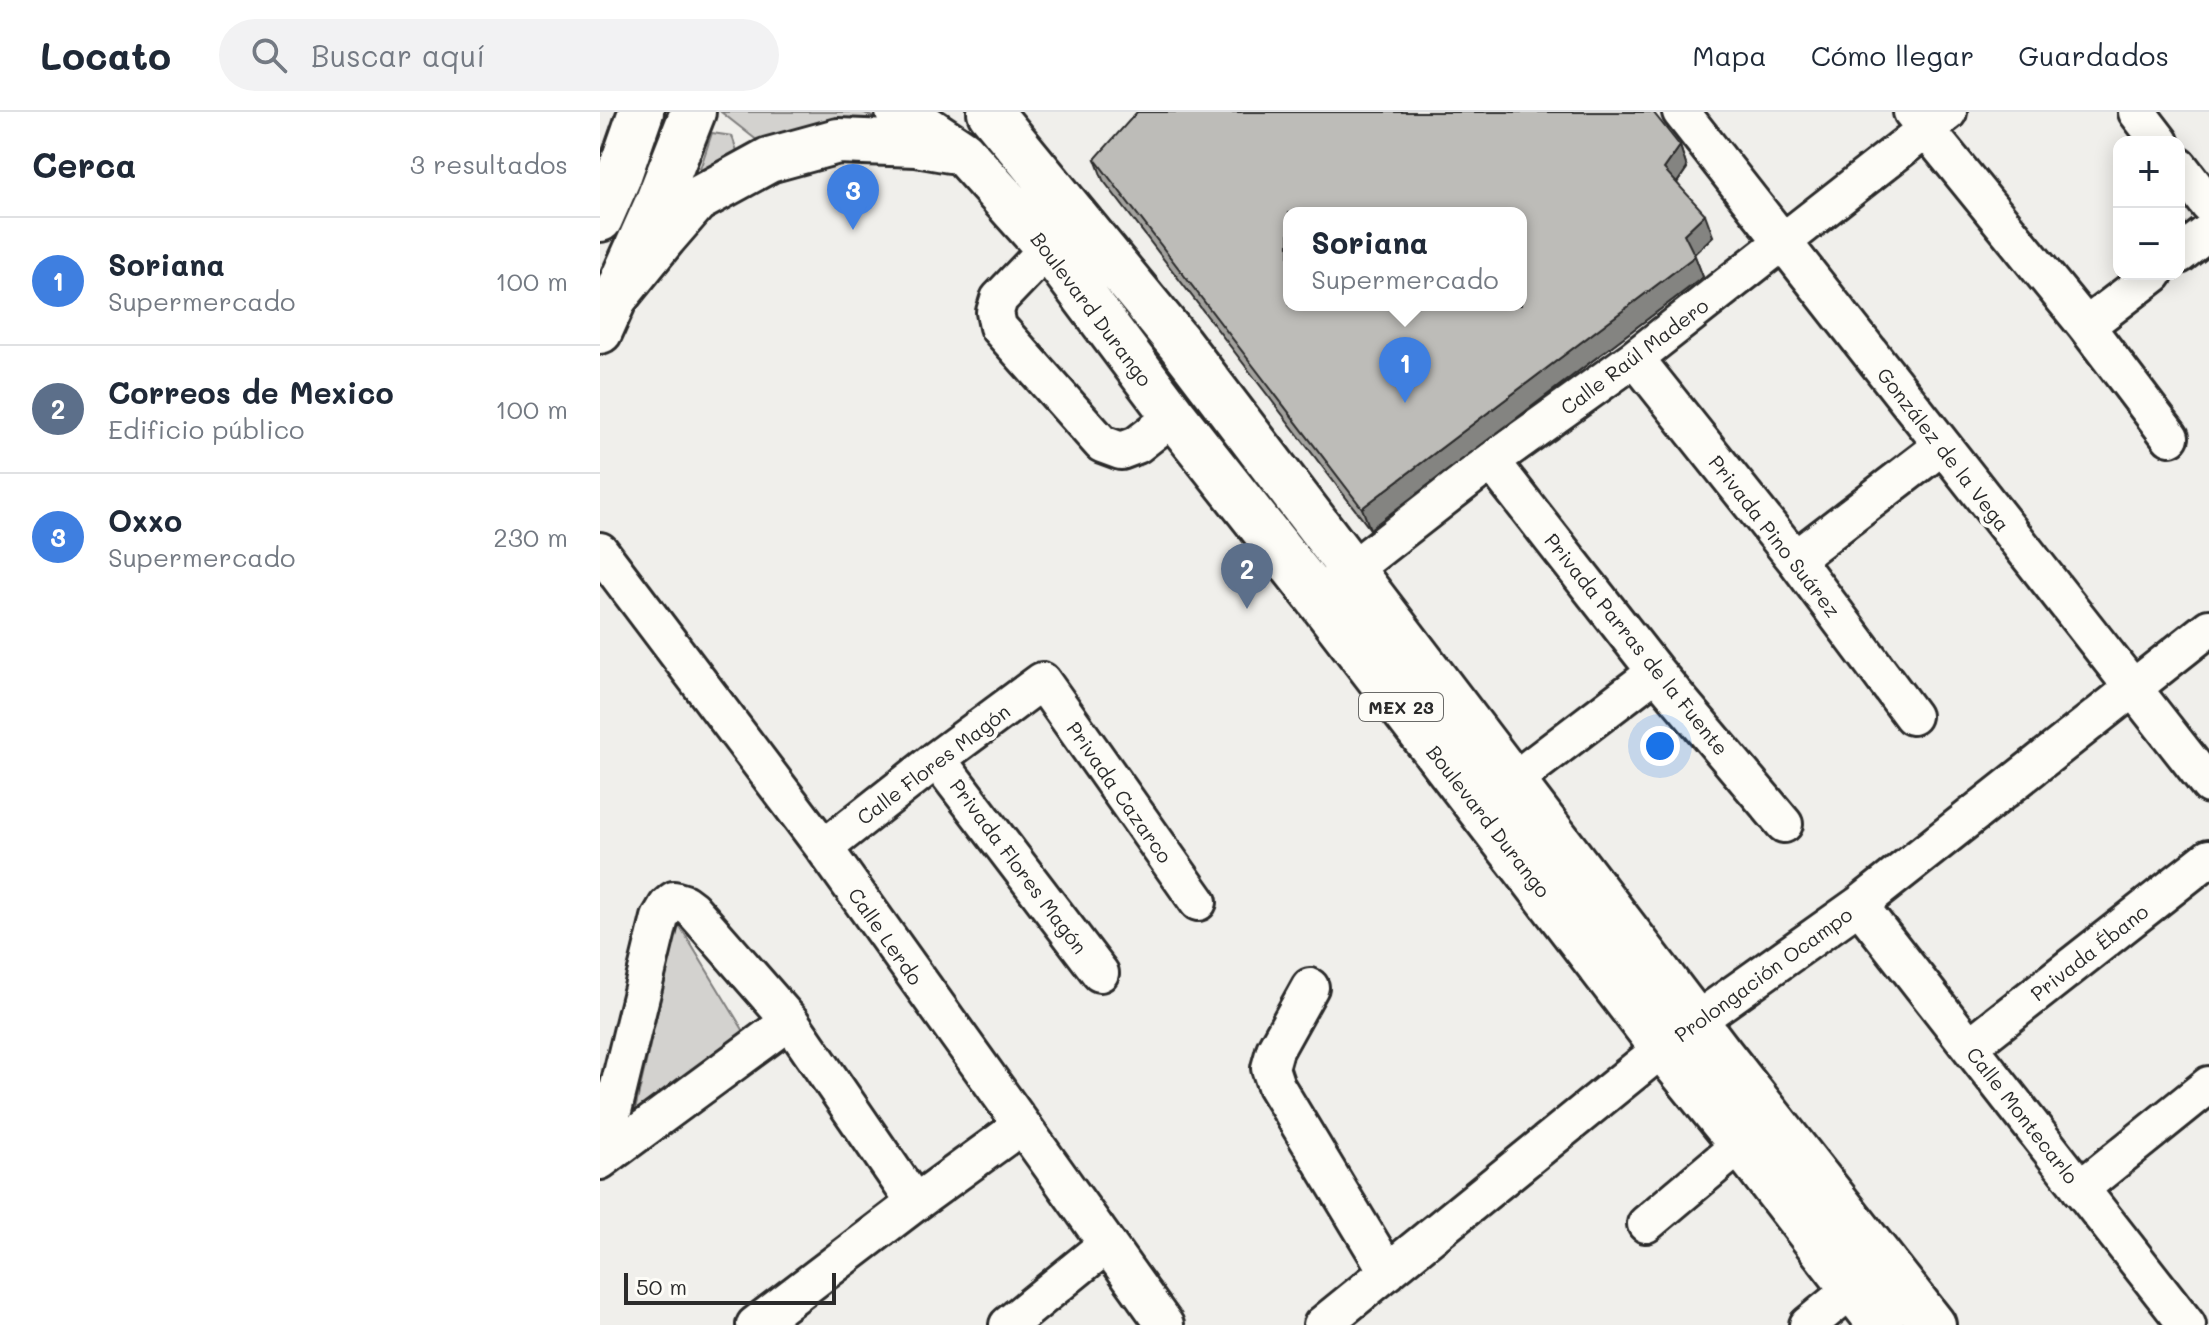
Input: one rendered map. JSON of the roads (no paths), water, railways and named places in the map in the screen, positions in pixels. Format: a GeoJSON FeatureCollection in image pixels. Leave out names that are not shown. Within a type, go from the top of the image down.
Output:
{"type":"FeatureCollection","features":[{"type":"Feature","properties":{"kind":"main road"},"geometry":{"type":"LineString","coordinates":[[600,219],[641,112]]}},
{"type":"Feature","properties":{"kind":"main road"},"geometry":{"type":"LineString","coordinates":[[607,316],[656,206],[693,112]]}},
{"type":"Feature","properties":{"kind":"main road","name":"Boulevard Durango"},"geometry":{"type":"LineString","coordinates":[[898,112],[962,152],[1048,248],[1174,416],[1317,597],[1679,1034],[1758,1134],[1933,1325]]}},
{"type":"Feature","properties":{"kind":"main road","name":"Boulevard Durango"},"geometry":{"type":"LineString","coordinates":[[990,112],[1179,343],[1513,781],[1679,1034]]}},
{"type":"Feature","properties":{"kind":"main road"},"geometry":{"type":"LineString","coordinates":[[607,316],[664,237],[696,200],[769,160],[838,141],[916,144],[962,152]]}},
{"type":"Feature","properties":{"kind":"main road","name":"Boulevard Durango"},"geometry":{"type":"LineString","coordinates":[[1758,1134],[1852,1289],[1881,1325]]}},
{"type":"Feature","properties":{"kind":"street","name":"González de la Vega"},"geometry":{"type":"LineString","coordinates":[[1681,112],[2209,785]]}},
{"type":"Feature","properties":{"kind":"street"},"geometry":{"type":"LineString","coordinates":[[2137,112],[2155,136]]}},
{"type":"Feature","properties":{"kind":"street","name":"Calle Raúl Madero"},"geometry":{"type":"LineString","coordinates":[[1317,597],[1491,461],[1635,358],[1782,243],[1928,118]]}},
{"type":"Feature","properties":{"kind":"street"},"geometry":{"type":"LineString","coordinates":[[1928,118],[2170,437]]}},
{"type":"Feature","properties":{"kind":"street"},"geometry":{"type":"LineString","coordinates":[[2185,174],[2209,205]]}},
{"type":"Feature","properties":{"kind":"street"},"geometry":{"type":"LineString","coordinates":[[2185,250],[2209,232]]}},
{"type":"Feature","properties":{"kind":"street"},"geometry":{"type":"LineString","coordinates":[[1048,248],[999,299],[995,312],[998,327],[1102,444],[1121,451],[1137,445],[1174,416]]}},
{"type":"Feature","properties":{"kind":"street"},"geometry":{"type":"LineString","coordinates":[[2086,326],[2146,280]]}},
{"type":"Feature","properties":{"kind":"street","name":"Privada Pino Suárez"},"geometry":{"type":"LineString","coordinates":[[1635,358],[1795,559],[1912,716]]}},
{"type":"Feature","properties":{"kind":"street"},"geometry":{"type":"LineString","coordinates":[[1795,559],[1942,446]]}},
{"type":"Feature","properties":{"kind":"street","name":"Privada Parras de la Fuente"},"geometry":{"type":"LineString","coordinates":[[1491,461],[1656,672],[1784,824]]}},
{"type":"Feature","properties":{"kind":"street","name":"Calle Lerdo"},"geometry":{"type":"LineString","coordinates":[[600,551],[824,848],[1165,1325]]}},
{"type":"Feature","properties":{"kind":"street","name":"Prolongación Ocampo"},"geometry":{"type":"LineString","coordinates":[[1322,1325],[1679,1034],[1859,905],[2209,628]]}},
{"type":"Feature","properties":{"kind":"street"},"geometry":{"type":"LineString","coordinates":[[1513,781],[1656,672]]}},
{"type":"Feature","properties":{"kind":"street","name":"Calle Flores Magón"},"geometry":{"type":"LineString","coordinates":[[824,848],[1042,681]]}},
{"type":"Feature","properties":{"kind":"street","name":"Privada Cazarco"},"geometry":{"type":"LineString","coordinates":[[1042,681],[1198,902]]}},
{"type":"Feature","properties":{"kind":"street","name":"Privada Flores Magón"},"geometry":{"type":"LineString","coordinates":[[937,759],[1100,973]]}},
{"type":"Feature","properties":{"kind":"street","name":"Privada Ébano"},"geometry":{"type":"LineString","coordinates":[[1970,1046],[2209,858]]}},
{"type":"Feature","properties":{"kind":"street"},"geometry":{"type":"LineString","coordinates":[[601,1160],[660,918],[674,900],[692,909],[790,1021],[915,1203]]}},
{"type":"Feature","properties":{"kind":"street","name":"Calle Montecarlo"},"geometry":{"type":"LineString","coordinates":[[1859,905],[2187,1325]]}},
{"type":"Feature","properties":{"kind":"street"},"geometry":{"type":"LineString","coordinates":[[1310,987],[1275,1050],[1270,1068],[1276,1086],[1388,1272]]}},
{"type":"Feature","properties":{"kind":"street"},"geometry":{"type":"LineString","coordinates":[[601,1160],[790,1021]]}},
{"type":"Feature","properties":{"kind":"street"},"geometry":{"type":"LineString","coordinates":[[2080,1189],[2209,1085]]}},
{"type":"Feature","properties":{"kind":"street"},"geometry":{"type":"LineString","coordinates":[[755,1325],[1021,1126]]}},
{"type":"Feature","properties":{"kind":"street"},"geometry":{"type":"LineString","coordinates":[[1646,1224],[1758,1134]]}},
{"type":"Feature","properties":{"kind":"street"},"geometry":{"type":"LineString","coordinates":[[1008,1325],[1106,1245]]}},
{"type":"Feature","properties":{"kind":"street"},"geometry":{"type":"LineString","coordinates":[[1808,1325],[1852,1289]]}},
{"type":"Feature","properties":{"kind":"place","name":"Oxxo"},"geometry":{"type":"Point","coordinates":[853,230]}},
{"type":"Feature","properties":{"kind":"place","name":"Soriana"},"geometry":{"type":"Point","coordinates":[1405,403]}},
{"type":"Feature","properties":{"kind":"place","name":"Correos de Mexico"},"geometry":{"type":"Point","coordinates":[1247,609]}}]}
